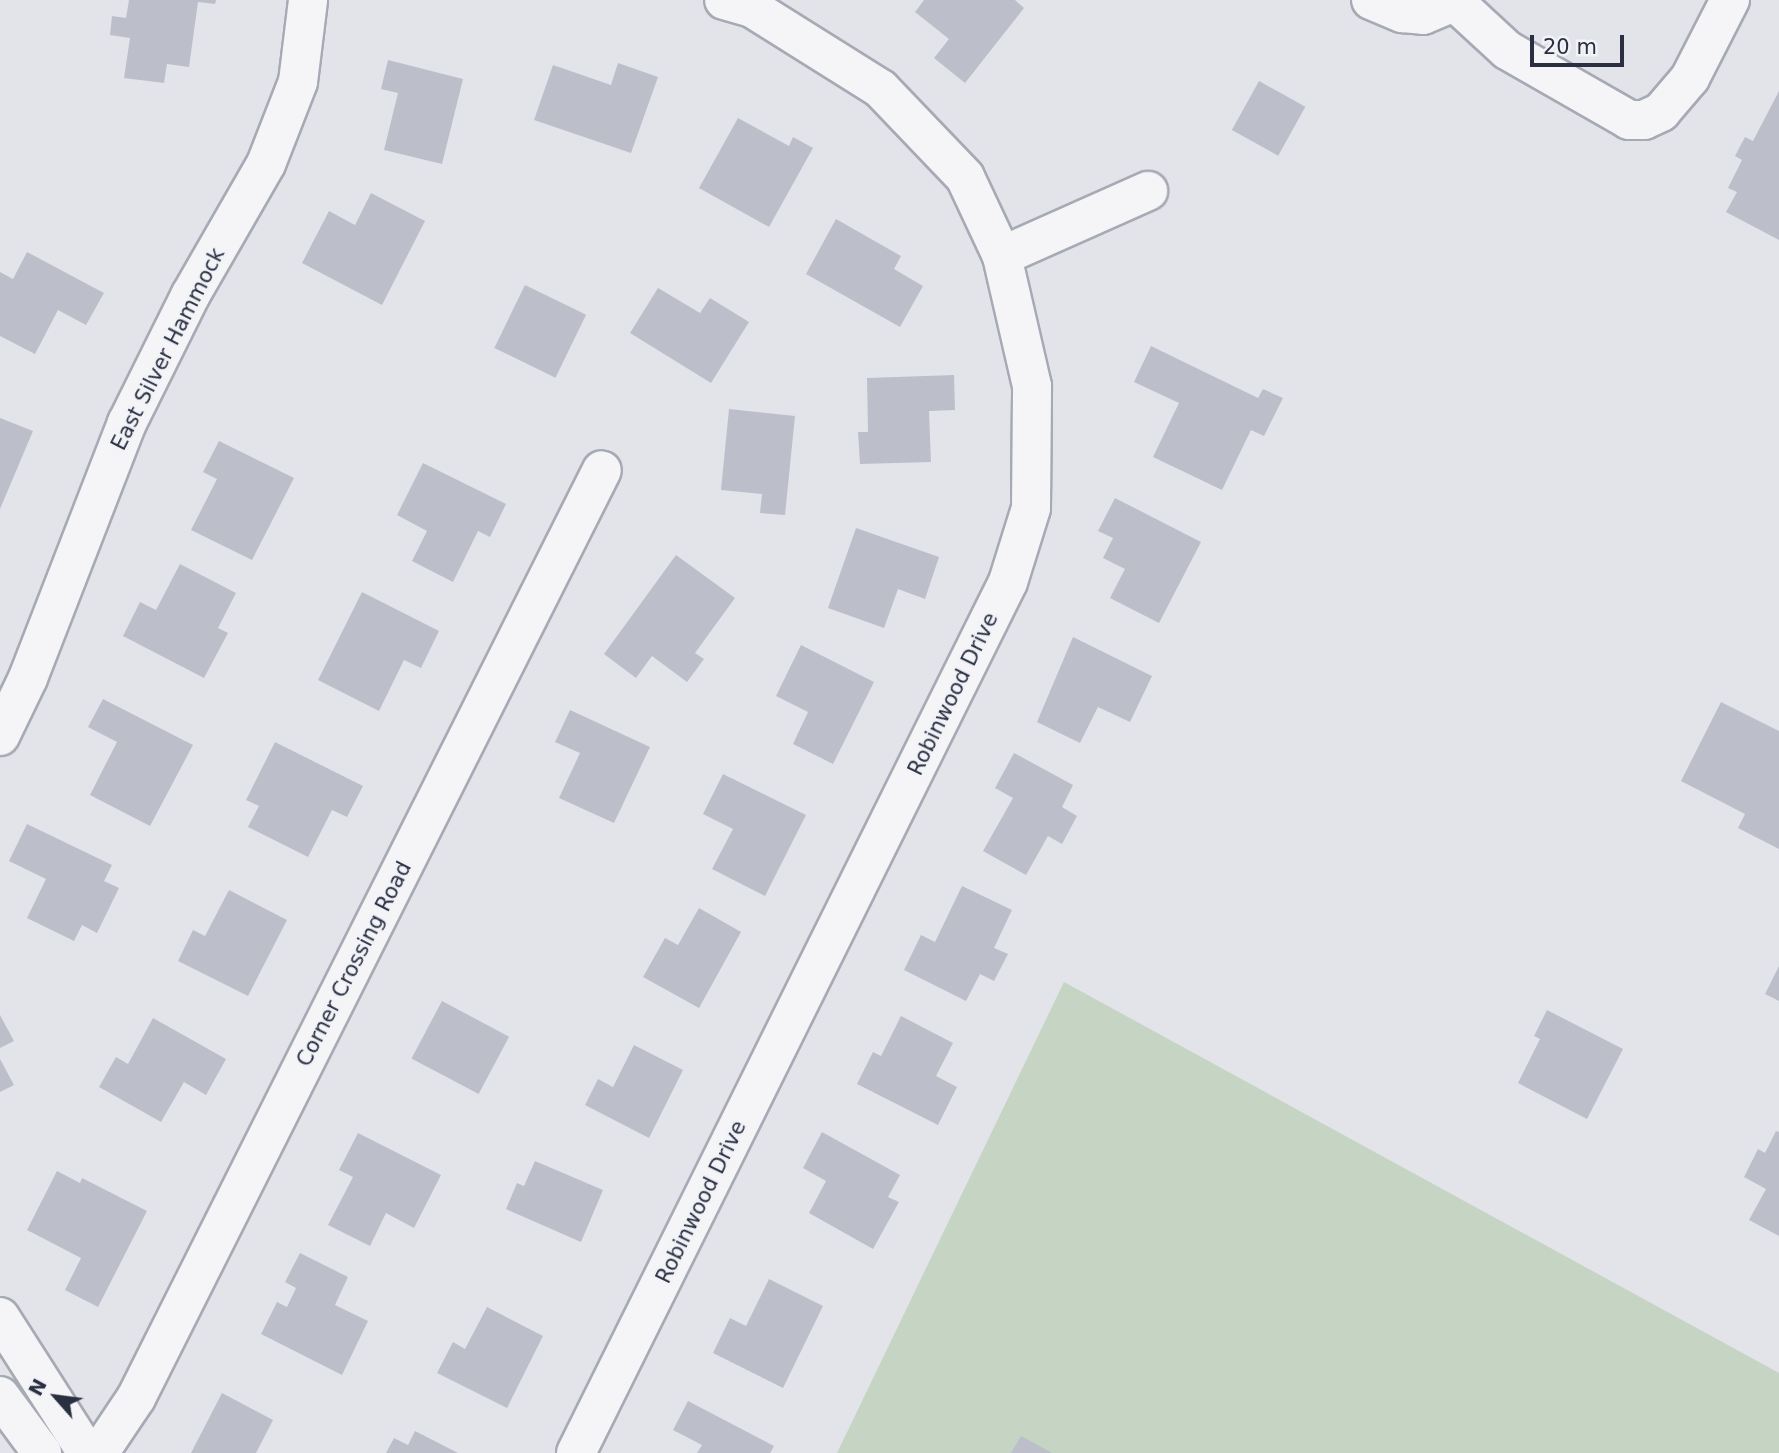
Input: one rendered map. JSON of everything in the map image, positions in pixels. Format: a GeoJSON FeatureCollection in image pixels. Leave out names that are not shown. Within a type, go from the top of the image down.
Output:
{"type":"FeatureCollection","features":[{"type":"Feature","properties":{"kind":"street","name":"East Silver Hammock"},"geometry":{"type":"LineString","coordinates":[[0,736],[28,678],[127,423],[190,296],[266,164],[298,82],[308,0]]}},
{"type":"Feature","properties":{"kind":"street","name":"Robinwood Drive"},"geometry":{"type":"LineString","coordinates":[[576,1453],[1008,582],[1031,508],[1032,386],[1002,256],[965,177],[881,89],[752,8],[724,0]]}},
{"type":"Feature","properties":{"kind":"street"},"geometry":{"type":"LineString","coordinates":[[1371,0],[1402,13],[1423,15],[1456,1],[1507,50],[1629,120],[1644,120],[1674,98],[1690,78],[1730,0]]}},
{"type":"Feature","properties":{"kind":"street"},"geometry":{"type":"LineString","coordinates":[[1002,256],[1148,191]]}},
{"type":"Feature","properties":{"kind":"street","name":"Corner Crossing Road"},"geometry":{"type":"LineString","coordinates":[[99,1453],[136,1398],[601,470]]}},
{"type":"Feature","properties":{"kind":"street"},"geometry":{"type":"LineString","coordinates":[[0,1317],[87,1453]]}},
{"type":"Feature","properties":{"kind":"street"},"geometry":{"type":"LineString","coordinates":[[0,1396],[42,1453]]}},
{"type":"Feature","properties":{"kind":"green space"},"geometry":{"type":"Polygon","coordinates":[[[1064,982],[1779,1373],[1779,1453],[837,1453],[1064,982]]]}},
{"type":"Feature","properties":{"kind":"building"},"geometry":{"type":"Polygon","coordinates":[[[129,0],[216,0],[215,4],[198,2],[189,67],[167,64],[164,83],[124,78],[130,38],[110,35],[112,16],[126,18],[129,0]]]}},
{"type":"Feature","properties":{"kind":"building"},"geometry":{"type":"Polygon","coordinates":[[[924,0],[1015,0],[1024,8],[965,83],[934,58],[949,39],[915,12],[924,0]]]}},
{"type":"Feature","properties":{"kind":"building"},"geometry":{"type":"Polygon","coordinates":[[[388,60],[463,79],[442,164],[384,150],[398,93],[381,89],[388,60]]]}},
{"type":"Feature","properties":{"kind":"building"},"geometry":{"type":"Polygon","coordinates":[[[618,63],[658,77],[631,153],[534,120],[553,65],[611,85],[618,63]]]}},
{"type":"Feature","properties":{"kind":"building"},"geometry":{"type":"Polygon","coordinates":[[[1259,81],[1305,107],[1278,156],[1232,130],[1259,81]]]}},
{"type":"Feature","properties":{"kind":"building"},"geometry":{"type":"Polygon","coordinates":[[[1779,91],[1779,240],[1726,212],[1737,192],[1728,188],[1742,160],[1735,156],[1745,137],[1753,141],[1779,91]]]}},
{"type":"Feature","properties":{"kind":"building"},"geometry":{"type":"Polygon","coordinates":[[[738,118],[789,146],[793,137],[813,148],[769,227],[699,188],[738,118]]]}},
{"type":"Feature","properties":{"kind":"building"},"geometry":{"type":"Polygon","coordinates":[[[371,193],[425,221],[382,305],[302,263],[329,211],[355,225],[371,193]]]}},
{"type":"Feature","properties":{"kind":"building"},"geometry":{"type":"Polygon","coordinates":[[[836,219],[901,256],[894,269],[923,286],[900,327],[806,274],[836,219]]]}},
{"type":"Feature","properties":{"kind":"building"},"geometry":{"type":"Polygon","coordinates":[[[27,252],[104,293],[86,325],[58,310],[35,354],[0,336],[0,272],[13,279],[27,252]]]}},
{"type":"Feature","properties":{"kind":"building"},"geometry":{"type":"Polygon","coordinates":[[[525,285],[586,315],[555,378],[494,348],[525,285]]]}},
{"type":"Feature","properties":{"kind":"building"},"geometry":{"type":"Polygon","coordinates":[[[658,288],[700,313],[710,298],[749,322],[711,383],[630,333],[658,288]]]}},
{"type":"Feature","properties":{"kind":"building"},"geometry":{"type":"Polygon","coordinates":[[[1151,346],[1258,398],[1263,389],[1283,398],[1264,436],[1251,430],[1222,490],[1153,457],[1179,403],[1134,382],[1151,346]]]}},
{"type":"Feature","properties":{"kind":"building"},"geometry":{"type":"Polygon","coordinates":[[[954,375],[955,410],[929,411],[931,462],[860,464],[858,432],[868,432],[867,378],[954,375]]]}},
{"type":"Feature","properties":{"kind":"building"},"geometry":{"type":"Polygon","coordinates":[[[729,409],[795,416],[785,515],[760,513],[762,494],[721,490],[729,409]]]}},
{"type":"Feature","properties":{"kind":"building"},"geometry":{"type":"Polygon","coordinates":[[[0,418],[33,431],[0,509],[0,418]]]}},
{"type":"Feature","properties":{"kind":"building"},"geometry":{"type":"Polygon","coordinates":[[[219,441],[294,478],[252,560],[191,530],[217,479],[203,472],[219,441]]]}},
{"type":"Feature","properties":{"kind":"building"},"geometry":{"type":"Polygon","coordinates":[[[423,463],[506,504],[490,537],[478,531],[453,582],[412,561],[427,531],[397,515],[423,463]]]}},
{"type":"Feature","properties":{"kind":"building"},"geometry":{"type":"Polygon","coordinates":[[[1115,498],[1201,542],[1159,623],[1110,598],[1125,569],[1103,558],[1113,538],[1098,531],[1115,498]]]}},
{"type":"Feature","properties":{"kind":"building"},"geometry":{"type":"Polygon","coordinates":[[[856,528],[939,557],[925,599],[898,589],[884,628],[828,608],[856,528]]]}},
{"type":"Feature","properties":{"kind":"building"},"geometry":{"type":"Polygon","coordinates":[[[676,555],[735,598],[695,653],[704,659],[687,682],[652,656],[636,678],[604,654],[676,555]]]}},
{"type":"Feature","properties":{"kind":"building"},"geometry":{"type":"Polygon","coordinates":[[[180,564],[236,593],[218,628],[228,633],[204,678],[123,636],[140,602],[156,610],[180,564]]]}},
{"type":"Feature","properties":{"kind":"building"},"geometry":{"type":"Polygon","coordinates":[[[362,592],[439,631],[421,668],[404,660],[379,711],[318,680],[362,592]]]}},
{"type":"Feature","properties":{"kind":"building"},"geometry":{"type":"Polygon","coordinates":[[[1073,637],[1152,676],[1130,722],[1098,707],[1080,743],[1037,722],[1073,637]]]}},
{"type":"Feature","properties":{"kind":"building"},"geometry":{"type":"Polygon","coordinates":[[[801,645],[874,682],[833,764],[793,744],[808,712],[776,696],[801,645]]]}},
{"type":"Feature","properties":{"kind":"building"},"geometry":{"type":"Polygon","coordinates":[[[103,699],[193,745],[150,826],[90,795],[117,742],[88,727],[103,699]]]}},
{"type":"Feature","properties":{"kind":"building"},"geometry":{"type":"Polygon","coordinates":[[[1721,702],[1779,731],[1779,849],[1738,828],[1745,814],[1681,781],[1721,702]]]}},
{"type":"Feature","properties":{"kind":"building"},"geometry":{"type":"Polygon","coordinates":[[[570,710],[650,747],[614,823],[559,798],[580,753],[555,742],[570,710]]]}},
{"type":"Feature","properties":{"kind":"building"},"geometry":{"type":"Polygon","coordinates":[[[275,742],[363,786],[347,817],[332,810],[308,857],[248,827],[259,806],[246,800],[275,742]]]}},
{"type":"Feature","properties":{"kind":"building"},"geometry":{"type":"Polygon","coordinates":[[[1014,753],[1073,785],[1062,807],[1077,816],[1062,844],[1048,836],[1026,875],[983,851],[1013,798],[995,788],[1014,753]]]}},
{"type":"Feature","properties":{"kind":"building"},"geometry":{"type":"Polygon","coordinates":[[[723,774],[806,815],[765,896],[712,869],[733,829],[703,814],[723,774]]]}},
{"type":"Feature","properties":{"kind":"building"},"geometry":{"type":"Polygon","coordinates":[[[27,824],[112,865],[104,881],[119,888],[97,933],[82,925],[74,941],[27,918],[46,879],[9,861],[27,824]]]}},
{"type":"Feature","properties":{"kind":"building"},"geometry":{"type":"Polygon","coordinates":[[[962,886],[1012,910],[994,948],[1008,954],[994,981],[980,974],[966,1001],[904,970],[921,935],[935,942],[962,886]]]}},
{"type":"Feature","properties":{"kind":"building"},"geometry":{"type":"Polygon","coordinates":[[[229,890],[287,920],[248,996],[178,961],[193,930],[205,936],[229,890]]]}},
{"type":"Feature","properties":{"kind":"building"},"geometry":{"type":"Polygon","coordinates":[[[699,908],[741,932],[699,1008],[643,977],[665,938],[678,945],[699,908]]]}},
{"type":"Feature","properties":{"kind":"building"},"geometry":{"type":"Polygon","coordinates":[[[1779,966],[1779,1001],[1765,994],[1779,966]]]}},
{"type":"Feature","properties":{"kind":"building"},"geometry":{"type":"Polygon","coordinates":[[[442,1001],[509,1037],[479,1094],[411,1058],[442,1001]]]}},
{"type":"Feature","properties":{"kind":"building"},"geometry":{"type":"Polygon","coordinates":[[[1547,1010],[1623,1049],[1587,1119],[1518,1083],[1540,1039],[1534,1036],[1547,1010]]]}},
{"type":"Feature","properties":{"kind":"building"},"geometry":{"type":"Polygon","coordinates":[[[0,1015],[14,1041],[0,1048],[0,1015]]]}},
{"type":"Feature","properties":{"kind":"building"},"geometry":{"type":"Polygon","coordinates":[[[901,1016],[953,1043],[936,1076],[957,1087],[938,1125],[857,1084],[873,1052],[881,1056],[901,1016]]]}},
{"type":"Feature","properties":{"kind":"building"},"geometry":{"type":"Polygon","coordinates":[[[153,1018],[226,1059],[206,1095],[184,1082],[161,1122],[99,1087],[116,1057],[128,1064],[153,1018]]]}},
{"type":"Feature","properties":{"kind":"building"},"geometry":{"type":"Polygon","coordinates":[[[634,1045],[683,1070],[649,1138],[585,1105],[598,1079],[613,1087],[634,1045]]]}},
{"type":"Feature","properties":{"kind":"building"},"geometry":{"type":"Polygon","coordinates":[[[0,1059],[14,1085],[0,1092],[0,1059]]]}},
{"type":"Feature","properties":{"kind":"building"},"geometry":{"type":"Polygon","coordinates":[[[1776,1131],[1779,1132],[1779,1236],[1749,1220],[1766,1189],[1744,1177],[1758,1149],[1765,1153],[1776,1131]]]}},
{"type":"Feature","properties":{"kind":"building"},"geometry":{"type":"Polygon","coordinates":[[[822,1132],[900,1175],[888,1197],[899,1202],[873,1249],[809,1213],[826,1181],[803,1168],[822,1132]]]}},
{"type":"Feature","properties":{"kind":"building"},"geometry":{"type":"Polygon","coordinates":[[[358,1133],[441,1175],[414,1228],[386,1213],[370,1246],[328,1225],[353,1177],[339,1170],[358,1133]]]}},
{"type":"Feature","properties":{"kind":"building"},"geometry":{"type":"Polygon","coordinates":[[[535,1161],[603,1190],[581,1242],[506,1209],[517,1183],[524,1186],[535,1161]]]}},
{"type":"Feature","properties":{"kind":"building"},"geometry":{"type":"Polygon","coordinates":[[[57,1171],[80,1183],[82,1178],[147,1211],[98,1307],[65,1290],[81,1258],[27,1230],[57,1171]]]}},
{"type":"Feature","properties":{"kind":"building"},"geometry":{"type":"Polygon","coordinates":[[[300,1253],[348,1277],[335,1305],[368,1321],[342,1375],[261,1334],[277,1302],[287,1307],[296,1288],[285,1282],[300,1253]]]}},
{"type":"Feature","properties":{"kind":"building"},"geometry":{"type":"Polygon","coordinates":[[[769,1279],[823,1306],[783,1388],[713,1353],[730,1318],[746,1326],[769,1279]]]}},
{"type":"Feature","properties":{"kind":"building"},"geometry":{"type":"Polygon","coordinates":[[[487,1307],[543,1336],[507,1408],[437,1373],[453,1342],[465,1349],[487,1307]]]}},
{"type":"Feature","properties":{"kind":"building"},"geometry":{"type":"Polygon","coordinates":[[[222,1393],[273,1420],[256,1453],[191,1453],[222,1393]]]}},
{"type":"Feature","properties":{"kind":"building"},"geometry":{"type":"Polygon","coordinates":[[[688,1401],[774,1446],[770,1453],[697,1453],[702,1445],[673,1430],[688,1401]]]}},
{"type":"Feature","properties":{"kind":"building"},"geometry":{"type":"Polygon","coordinates":[[[415,1431],[458,1453],[386,1453],[394,1438],[408,1445],[415,1431]]]}},
{"type":"Feature","properties":{"kind":"building"},"geometry":{"type":"Polygon","coordinates":[[[1021,1436],[1052,1453],[1011,1453],[1021,1436]]]}}]}
